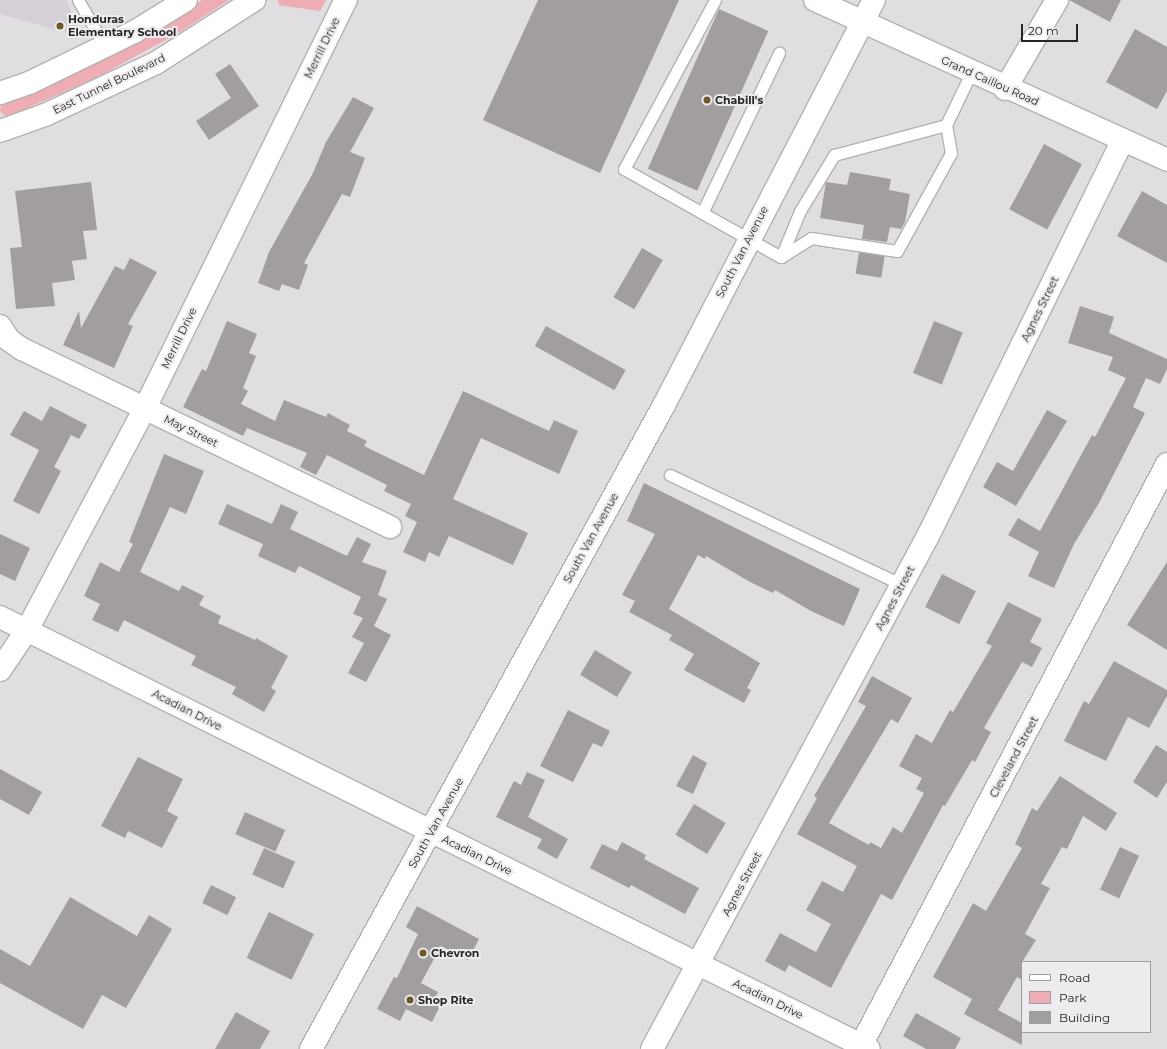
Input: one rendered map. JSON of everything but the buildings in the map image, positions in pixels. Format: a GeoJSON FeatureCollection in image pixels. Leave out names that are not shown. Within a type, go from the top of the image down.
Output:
{"type":"FeatureCollection","features":[{"type":"Feature","properties":{"kind":"street"},"geometry":{"type":"LineString","coordinates":[[0,94],[29,83],[134,32],[186,0]]}},
{"type":"Feature","properties":{"kind":"street","name":"East Tunnel Boulevard"},"geometry":{"type":"LineString","coordinates":[[0,131],[45,115],[156,62],[254,0]]}},
{"type":"Feature","properties":{"kind":"street","name":"Merrill Drive"},"geometry":{"type":"LineString","coordinates":[[0,670],[27,630],[145,408],[346,0]]}},
{"type":"Feature","properties":{"kind":"street","name":"Grand Caillou Road"},"geometry":{"type":"LineString","coordinates":[[815,0],[1006,89],[1167,160]]}},
{"type":"Feature","properties":{"kind":"street","name":"South Van Avenue"},"geometry":{"type":"LineString","coordinates":[[311,1049],[664,405],[748,240],[874,0]]}},
{"type":"Feature","properties":{"kind":"street"},"geometry":{"type":"LineString","coordinates":[[1006,89],[1057,0]]}},
{"type":"Feature","properties":{"kind":"street","name":"Agnes Street"},"geometry":{"type":"LineString","coordinates":[[652,1049],[903,585],[1123,140]]}},
{"type":"Feature","properties":{"kind":"street","name":"May Street"},"geometry":{"type":"LineString","coordinates":[[0,326],[9,340],[22,349],[390,528]]}},
{"type":"Feature","properties":{"kind":"street","name":"Cleveland Street"},"geometry":{"type":"LineString","coordinates":[[863,1048],[1167,464]]}},
{"type":"Feature","properties":{"kind":"street","name":"Acadian Drive"},"geometry":{"type":"LineString","coordinates":[[0,616],[698,964],[863,1048]]}},
{"type":"Feature","properties":{"kind":"lane"},"geometry":{"type":"LineString","coordinates":[[78,0],[105,46]]}},
{"type":"Feature","properties":{"kind":"lane"},"geometry":{"type":"LineString","coordinates":[[715,0],[624,169],[748,240],[781,257]]}},
{"type":"Feature","properties":{"kind":"lane"},"geometry":{"type":"LineString","coordinates":[[702,214],[779,53]]}},
{"type":"Feature","properties":{"kind":"lane"},"geometry":{"type":"LineString","coordinates":[[781,257],[811,238],[897,251],[951,153],[946,125],[971,72]]}},
{"type":"Feature","properties":{"kind":"lane"},"geometry":{"type":"LineString","coordinates":[[781,257],[800,210],[834,155],[946,125]]}},
{"type":"Feature","properties":{"kind":"lane"},"geometry":{"type":"LineString","coordinates":[[670,475],[903,585]]}},
{"type":"Feature","properties":{"kind":"shaded area","name":"Honduras Elementary School"},"geometry":{"type":"Polygon","coordinates":[[[0,0],[66,0],[83,37],[0,14],[0,0]]]}},
{"type":"Feature","properties":{"kind":"green space"},"geometry":{"type":"Polygon","coordinates":[[[202,0],[229,0],[180,32],[96,78],[9,116],[5,116],[0,111],[1,104],[5,101],[184,12],[202,0]]]}},
{"type":"Feature","properties":{"kind":"green space"},"geometry":{"type":"Polygon","coordinates":[[[278,0],[326,0],[320,11],[279,5],[278,0]]]}},
{"type":"Feature","properties":{"kind":"place","name":"Honduras Elementary School"},"geometry":{"type":"Point","coordinates":[60,26]}},
{"type":"Feature","properties":{"kind":"place","name":"Chabill's"},"geometry":{"type":"Point","coordinates":[707,100]}},
{"type":"Feature","properties":{"kind":"place","name":"Chevron"},"geometry":{"type":"Point","coordinates":[423,953]}},
{"type":"Feature","properties":{"kind":"place","name":"Shop Rite"},"geometry":{"type":"Point","coordinates":[410,1000]}}]}
